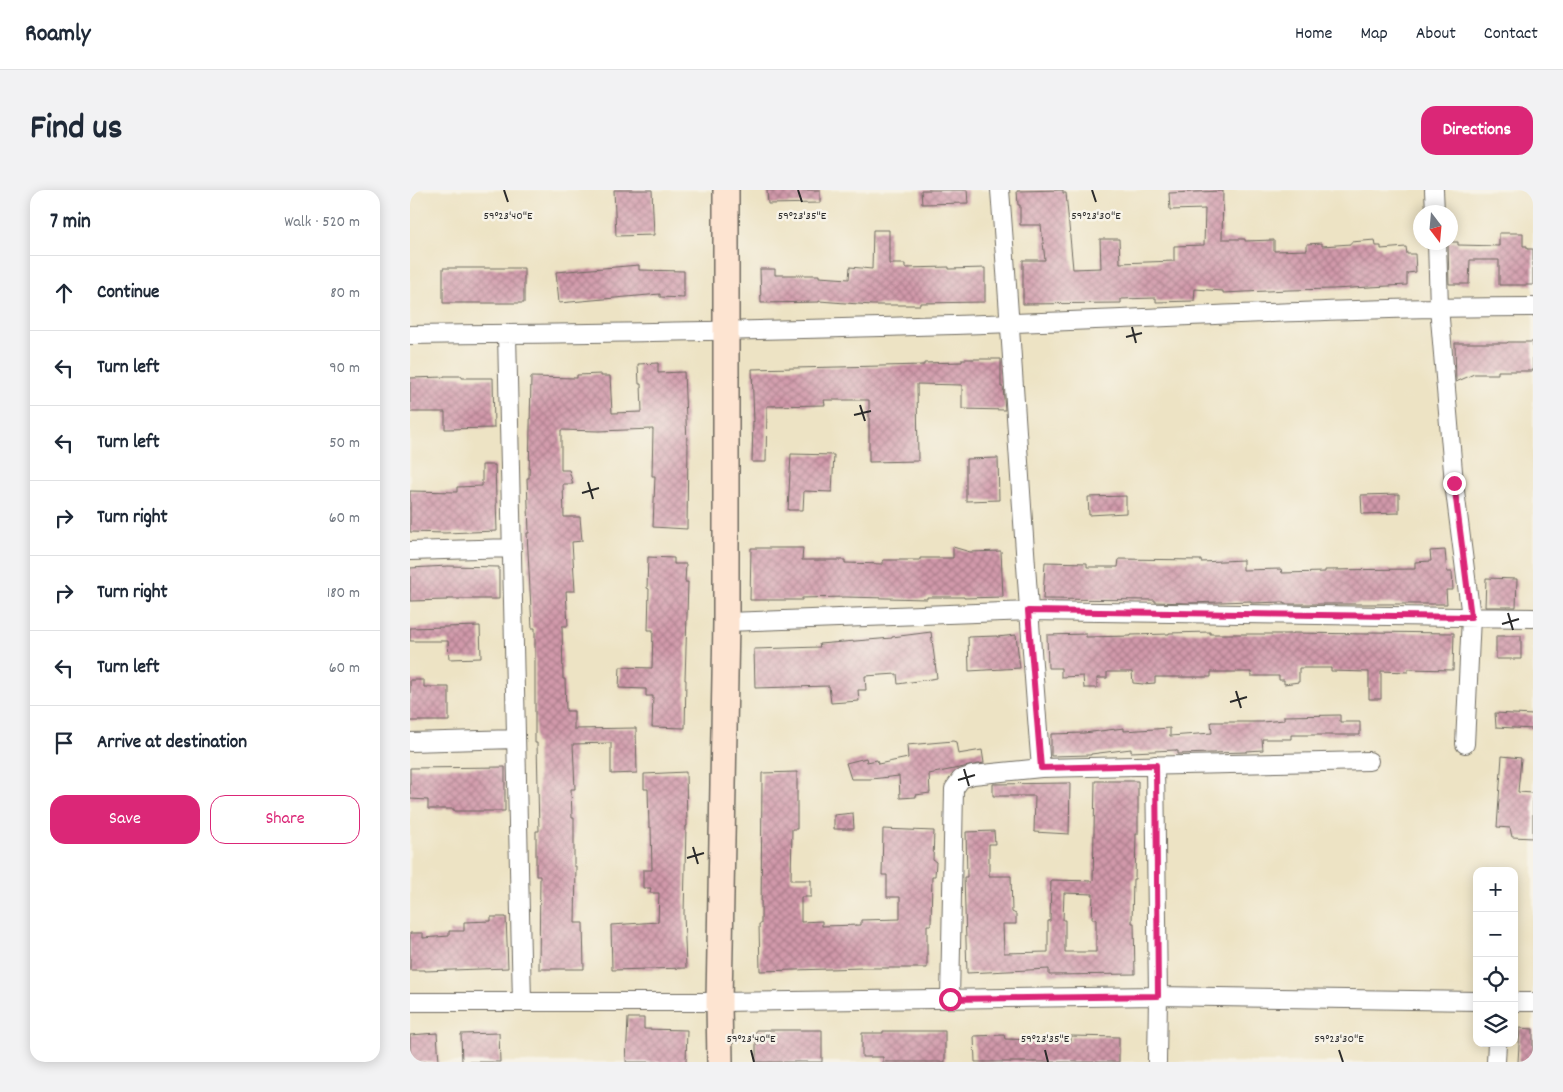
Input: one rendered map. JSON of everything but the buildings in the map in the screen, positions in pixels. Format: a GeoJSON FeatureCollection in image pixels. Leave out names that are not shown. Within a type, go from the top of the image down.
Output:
{"type":"FeatureCollection","features":[{"type":"Feature","properties":{"kind":"street"},"geometry":{"type":"LineString","coordinates":[[720,1062],[719,1002],[726,622],[726,190]]}},
{"type":"Feature","properties":{"kind":"street"},"geometry":{"type":"LineString","coordinates":[[1000,190],[1028,611],[1041,768]]}},
{"type":"Feature","properties":{"kind":"street"},"geometry":{"type":"LineString","coordinates":[[1434,190],[1435,205]]}},
{"type":"Feature","properties":{"kind":"street"},"geometry":{"type":"LineString","coordinates":[[1437,250],[1454,483],[1471,617],[1465,744]]}},
{"type":"Feature","properties":{"kind":"street"},"geometry":{"type":"LineString","coordinates":[[410,335],[1010,323],[1440,307],[1533,307]]}},
{"type":"Feature","properties":{"kind":"street"},"geometry":{"type":"LineString","coordinates":[[507,334],[522,1002]]}},
{"type":"Feature","properties":{"kind":"street"},"geometry":{"type":"LineString","coordinates":[[410,551],[512,548]]}},
{"type":"Feature","properties":{"kind":"street"},"geometry":{"type":"LineString","coordinates":[[726,622],[1028,611],[1533,618]]}},
{"type":"Feature","properties":{"kind":"street"},"geometry":{"type":"LineString","coordinates":[[410,742],[516,739]]}},
{"type":"Feature","properties":{"kind":"street"},"geometry":{"type":"LineString","coordinates":[[950,999],[954,789],[961,779],[973,775],[1041,768],[1369,762]]}},
{"type":"Feature","properties":{"kind":"street"},"geometry":{"type":"LineString","coordinates":[[1156,765],[1157,1062]]}},
{"type":"Feature","properties":{"kind":"street"},"geometry":{"type":"LineString","coordinates":[[410,1002],[719,1002],[1158,996],[1473,1001]]}},
{"type":"Feature","properties":{"kind":"street"},"geometry":{"type":"LineString","coordinates":[[1518,1002],[1533,1002]]}},
{"type":"Feature","properties":{"kind":"street"},"geometry":{"type":"LineString","coordinates":[[1496,1047],[1496,1062]]}},
{"type":"Feature","properties":{"kind":"route"},"geometry":{"type":"LineString","coordinates":[[950,999],[1158,996],[1156,765],[1041,768],[1028,611],[1471,617],[1454,483]]}}]}
